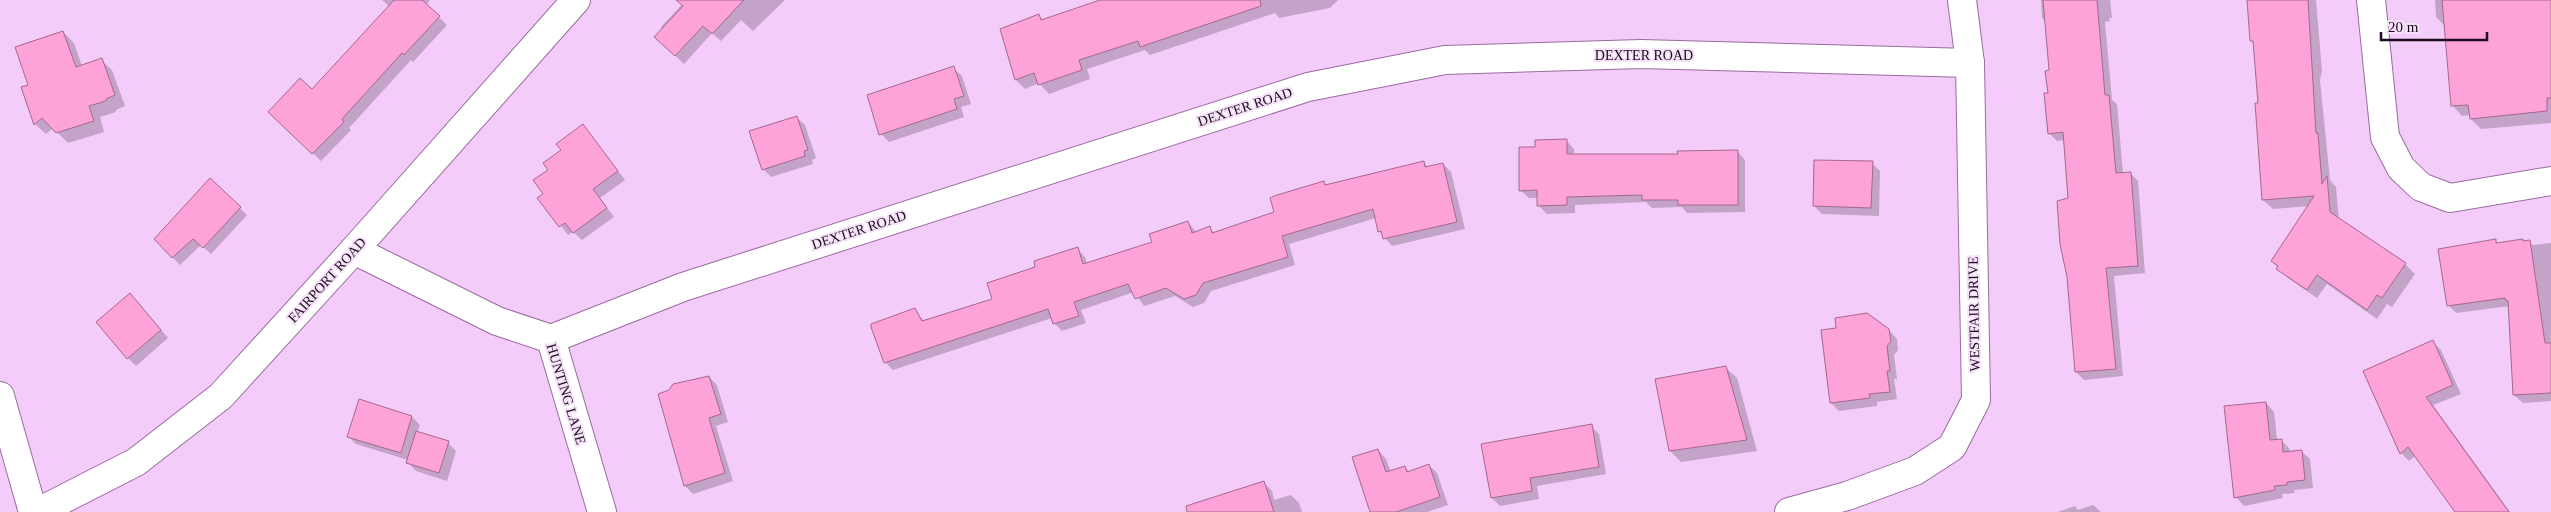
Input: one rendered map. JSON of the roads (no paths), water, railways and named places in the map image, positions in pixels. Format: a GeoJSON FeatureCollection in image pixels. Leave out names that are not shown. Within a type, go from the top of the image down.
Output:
{"type":"FeatureCollection","features":[{"type":"Feature","properties":{"kind":"street","name":"FAIRPORT ROAD"},"geometry":{"type":"LineString","coordinates":[[38,512],[136,462],[221,396],[354,250],[576,0]]}},
{"type":"Feature","properties":{"kind":"street","name":"WESTFAIR DRIVE"},"geometry":{"type":"LineString","coordinates":[[1789,512],[1847,496],[1915,471],[1952,447],[1976,400],[1970,63],[1962,0]]}},
{"type":"Feature","properties":{"kind":"street"},"geometry":{"type":"LineString","coordinates":[[2371,0],[2385,137],[2401,168],[2421,187],[2450,198],[2551,181]]}},
{"type":"Feature","properties":{"kind":"street","name":"DEXTER ROAD"},"geometry":{"type":"LineString","coordinates":[[551,339],[683,288],[1308,87],[1436,62],[1641,54],[1970,63]]}},
{"type":"Feature","properties":{"kind":"street","name":"HUNTING LANE"},"geometry":{"type":"LineString","coordinates":[[354,250],[497,321],[551,339],[602,512]]}},
{"type":"Feature","properties":{"kind":"street"},"geometry":{"type":"LineString","coordinates":[[0,396],[33,512]]}}]}
